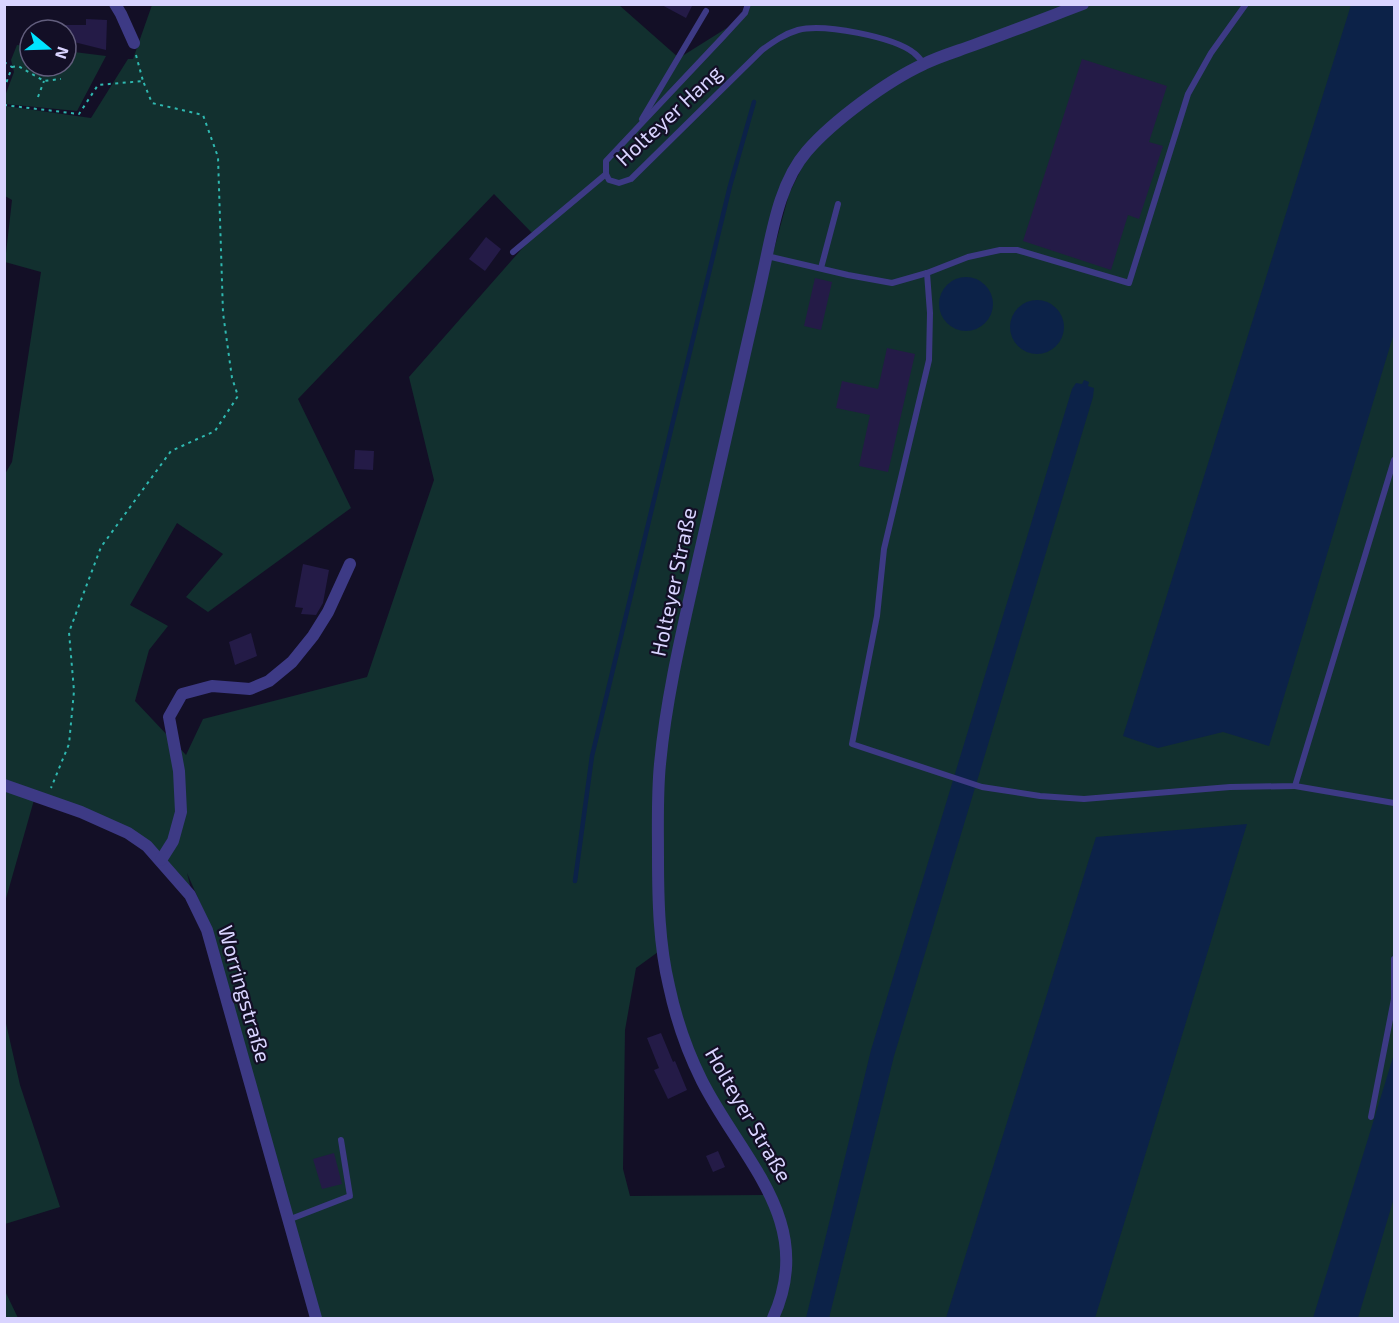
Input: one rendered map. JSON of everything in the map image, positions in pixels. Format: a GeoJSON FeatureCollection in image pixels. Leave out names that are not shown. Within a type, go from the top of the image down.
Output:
{"type":"FeatureCollection","features":[{"type":"Feature","properties":{"kind":"street"},"geometry":{"type":"LineString","coordinates":[[115,4],[134,43]]}},
{"type":"Feature","properties":{"kind":"street","name":"Holteyer Straße"},"geometry":{"type":"LineString","coordinates":[[773,1318],[784,1291],[788,1262],[782,1223],[770,1192],[759,1172],[729,1127],[702,1080],[681,1028],[662,951],[657,820],[664,729],[684,621],[767,256],[785,191],[795,168],[804,154],[825,132],[847,114],[924,64],[1083,4]]}},
{"type":"Feature","properties":{"kind":"street"},"geometry":{"type":"LineString","coordinates":[[161,860],[173,841],[181,812],[178,771],[169,717],[182,694],[212,686],[250,689],[269,681],[292,662],[313,636],[328,612],[350,564]]}},
{"type":"Feature","properties":{"kind":"street","name":"Worringstraße"},"geometry":{"type":"LineString","coordinates":[[4,785],[46,799],[128,833],[147,846],[190,895],[207,930],[316,1318]]}},
{"type":"Feature","properties":{"kind":"lane","name":"Holteyer Hang"},"geometry":{"type":"LineString","coordinates":[[748,4],[745,13],[606,161],[606,174],[609,180],[619,183],[631,179],[762,50],[789,33],[812,28],[860,34],[899,45],[915,53],[924,64]]}},
{"type":"Feature","properties":{"kind":"lane"},"geometry":{"type":"LineString","coordinates":[[767,256],[892,283],[927,273],[968,257],[1000,250],[1017,250],[1129,283],[1188,94],[1211,53],[1246,4]]}},
{"type":"Feature","properties":{"kind":"lane"},"geometry":{"type":"LineString","coordinates":[[637,129],[706,11]]}},
{"type":"Feature","properties":{"kind":"lane"},"geometry":{"type":"LineString","coordinates":[[513,252],[606,174]]}},
{"type":"Feature","properties":{"kind":"lane"},"geometry":{"type":"LineString","coordinates":[[821,268],[838,204]]}},
{"type":"Feature","properties":{"kind":"lane"},"geometry":{"type":"LineString","coordinates":[[927,273],[930,314],[929,360],[884,549],[877,616],[852,744],[982,787],[1040,796],[1084,799],[1230,788],[1295,786],[1395,803]]}},
{"type":"Feature","properties":{"kind":"lane"},"geometry":{"type":"LineString","coordinates":[[1295,786],[1395,460]]}},
{"type":"Feature","properties":{"kind":"lane"},"geometry":{"type":"LineString","coordinates":[[1371,1117],[1394,999],[1395,959]]}},
{"type":"Feature","properties":{"kind":"lane"},"geometry":{"type":"LineString","coordinates":[[288,1220],[350,1196],[341,1140]]}},
{"type":"Feature","properties":{"kind":"path"},"geometry":{"type":"LineString","coordinates":[[46,799],[69,744],[74,692],[69,632],[101,547],[171,451],[215,430],[238,396],[232,378],[223,313],[218,157],[203,115],[152,103],[142,81],[134,43]]}},
{"type":"Feature","properties":{"kind":"path"},"geometry":{"type":"LineString","coordinates":[[4,62],[12,67],[18,66],[44,81],[61,79]]}},
{"type":"Feature","properties":{"kind":"path"},"geometry":{"type":"LineString","coordinates":[[4,89],[12,67]]}},
{"type":"Feature","properties":{"kind":"path"},"geometry":{"type":"LineString","coordinates":[[38,97],[44,81]]}},
{"type":"Feature","properties":{"kind":"path"},"geometry":{"type":"LineString","coordinates":[[4,105],[79,114],[98,85],[142,81]]}},
{"type":"Feature","properties":{"kind":"green space"},"geometry":{"type":"Polygon","coordinates":[[[152,5],[619,5],[679,58],[746,16],[751,5],[1074,5],[925,62],[916,51],[893,41],[860,33],[827,28],[796,29],[780,36],[761,50],[798,31],[835,30],[864,34],[890,42],[906,50],[921,64],[867,95],[822,130],[801,152],[781,188],[763,254],[695,553],[660,728],[654,809],[658,952],[636,968],[625,1030],[623,1169],[630,1196],[769,1195],[781,1225],[786,1256],[783,1288],[773,1318],[321,1318],[208,921],[187,873],[192,893],[153,847],[53,800],[5,783],[5,474],[12,462],[41,272],[5,262],[12,200],[5,196],[5,106],[91,118],[128,59],[133,59],[152,5]],[[494,194],[298,399],[351,508],[208,612],[186,597],[223,554],[177,523],[130,605],[168,626],[149,650],[135,701],[186,755],[203,719],[367,677],[434,480],[409,377],[534,235],[494,194]]]}},
{"type":"Feature","properties":{"kind":"green space"},"geometry":{"type":"Polygon","coordinates":[[[1090,5],[1394,5],[1394,1318],[775,1318],[787,1242],[686,1037],[664,950],[662,800],[668,733],[676,683],[769,268],[789,194],[807,157],[848,117],[925,66],[1090,5]]]}},
{"type":"Feature","properties":{"kind":"green space"},"geometry":{"type":"Polygon","coordinates":[[[18,45],[18,78],[78,78],[78,52],[106,56],[77,111],[5,104],[5,96],[14,72],[11,60],[18,45]]]}},
{"type":"Feature","properties":{"kind":"green space"},"geometry":{"type":"Polygon","coordinates":[[[5,788],[34,800],[5,902],[5,788]]]}},
{"type":"Feature","properties":{"kind":"green space"},"geometry":{"type":"Polygon","coordinates":[[[5,1019],[20,1085],[60,1207],[5,1224],[5,1019]]]}},
{"type":"Feature","properties":{"kind":"green space"},"geometry":{"type":"Polygon","coordinates":[[[5,1291],[18,1318],[5,1318],[5,1291]]]}},
{"type":"Feature","properties":{"kind":"water"},"geometry":{"type":"Polygon","coordinates":[[[1351,5],[1394,5],[1394,333],[1269,746],[1223,732],[1158,748],[1123,736],[1351,5]]]}},
{"type":"Feature","properties":{"kind":"water"},"geometry":{"type":"Polygon","coordinates":[[[961,277],[971,277],[981,281],[989,289],[993,304],[989,319],[981,327],[971,331],[961,331],[951,327],[943,319],[939,309],[939,299],[943,289],[951,281],[961,277]]]}},
{"type":"Feature","properties":{"kind":"water"},"geometry":{"type":"Polygon","coordinates":[[[1032,300],[1042,300],[1052,304],[1060,312],[1064,327],[1060,342],[1052,350],[1042,354],[1032,354],[1022,350],[1014,342],[1010,332],[1010,322],[1014,312],[1022,304],[1032,300]]]}},
{"type":"Feature","properties":{"kind":"water"},"geometry":{"type":"Polygon","coordinates":[[[1084,380],[1089,382],[1088,386],[1094,388],[1093,397],[894,1056],[829,1318],[806,1318],[871,1050],[1072,389],[1076,383],[1082,384],[1084,380]]]}},
{"type":"Feature","properties":{"kind":"water"},"geometry":{"type":"Polygon","coordinates":[[[1247,824],[1095,1318],[946,1318],[1096,837],[1247,824]]]}},
{"type":"Feature","properties":{"kind":"water"},"geometry":{"type":"Polygon","coordinates":[[[1394,1054],[1394,1198],[1358,1318],[1313,1318],[1394,1054]]]}},
{"type":"Feature","properties":{"kind":"building"},"geometry":{"type":"Polygon","coordinates":[[[660,4],[693,4],[686,18],[660,4]]]}},
{"type":"Feature","properties":{"kind":"building"},"geometry":{"type":"Polygon","coordinates":[[[86,19],[107,20],[106,50],[78,43],[78,25],[86,25],[86,19]]]}},
{"type":"Feature","properties":{"kind":"building"},"geometry":{"type":"Polygon","coordinates":[[[1082,59],[1167,86],[1149,142],[1163,146],[1139,219],[1128,215],[1111,270],[1023,241],[1082,59]]]}},
{"type":"Feature","properties":{"kind":"building"},"geometry":{"type":"Polygon","coordinates":[[[486,237],[501,249],[485,271],[469,259],[486,237]]]}},
{"type":"Feature","properties":{"kind":"building"},"geometry":{"type":"Polygon","coordinates":[[[815,278],[832,282],[821,330],[804,326],[815,278]]]}},
{"type":"Feature","properties":{"kind":"building"},"geometry":{"type":"Polygon","coordinates":[[[887,348],[915,354],[888,472],[859,466],[870,415],[836,408],[842,381],[878,389],[887,348]]]}},
{"type":"Feature","properties":{"kind":"building"},"geometry":{"type":"Polygon","coordinates":[[[355,450],[374,451],[373,470],[354,469],[355,450]]]}},
{"type":"Feature","properties":{"kind":"building"},"geometry":{"type":"Polygon","coordinates":[[[303,564],[329,570],[323,603],[316,615],[301,614],[303,608],[295,607],[303,564]]]}},
{"type":"Feature","properties":{"kind":"building"},"geometry":{"type":"Polygon","coordinates":[[[251,633],[257,656],[235,665],[229,642],[251,633]]]}},
{"type":"Feature","properties":{"kind":"building"},"geometry":{"type":"Polygon","coordinates":[[[661,1033],[687,1090],[668,1099],[654,1070],[659,1068],[647,1038],[661,1033]]]}},
{"type":"Feature","properties":{"kind":"building"},"geometry":{"type":"Polygon","coordinates":[[[718,1151],[725,1167],[713,1172],[706,1156],[718,1151]]]}},
{"type":"Feature","properties":{"kind":"building"},"geometry":{"type":"Polygon","coordinates":[[[334,1153],[342,1184],[322,1189],[313,1159],[334,1153]]]}},
{"type":"Feature","properties":{"kind":"waterway"},"geometry":{"type":"LineString","coordinates":[[575,881],[592,756],[730,186],[754,102]]}}]}
